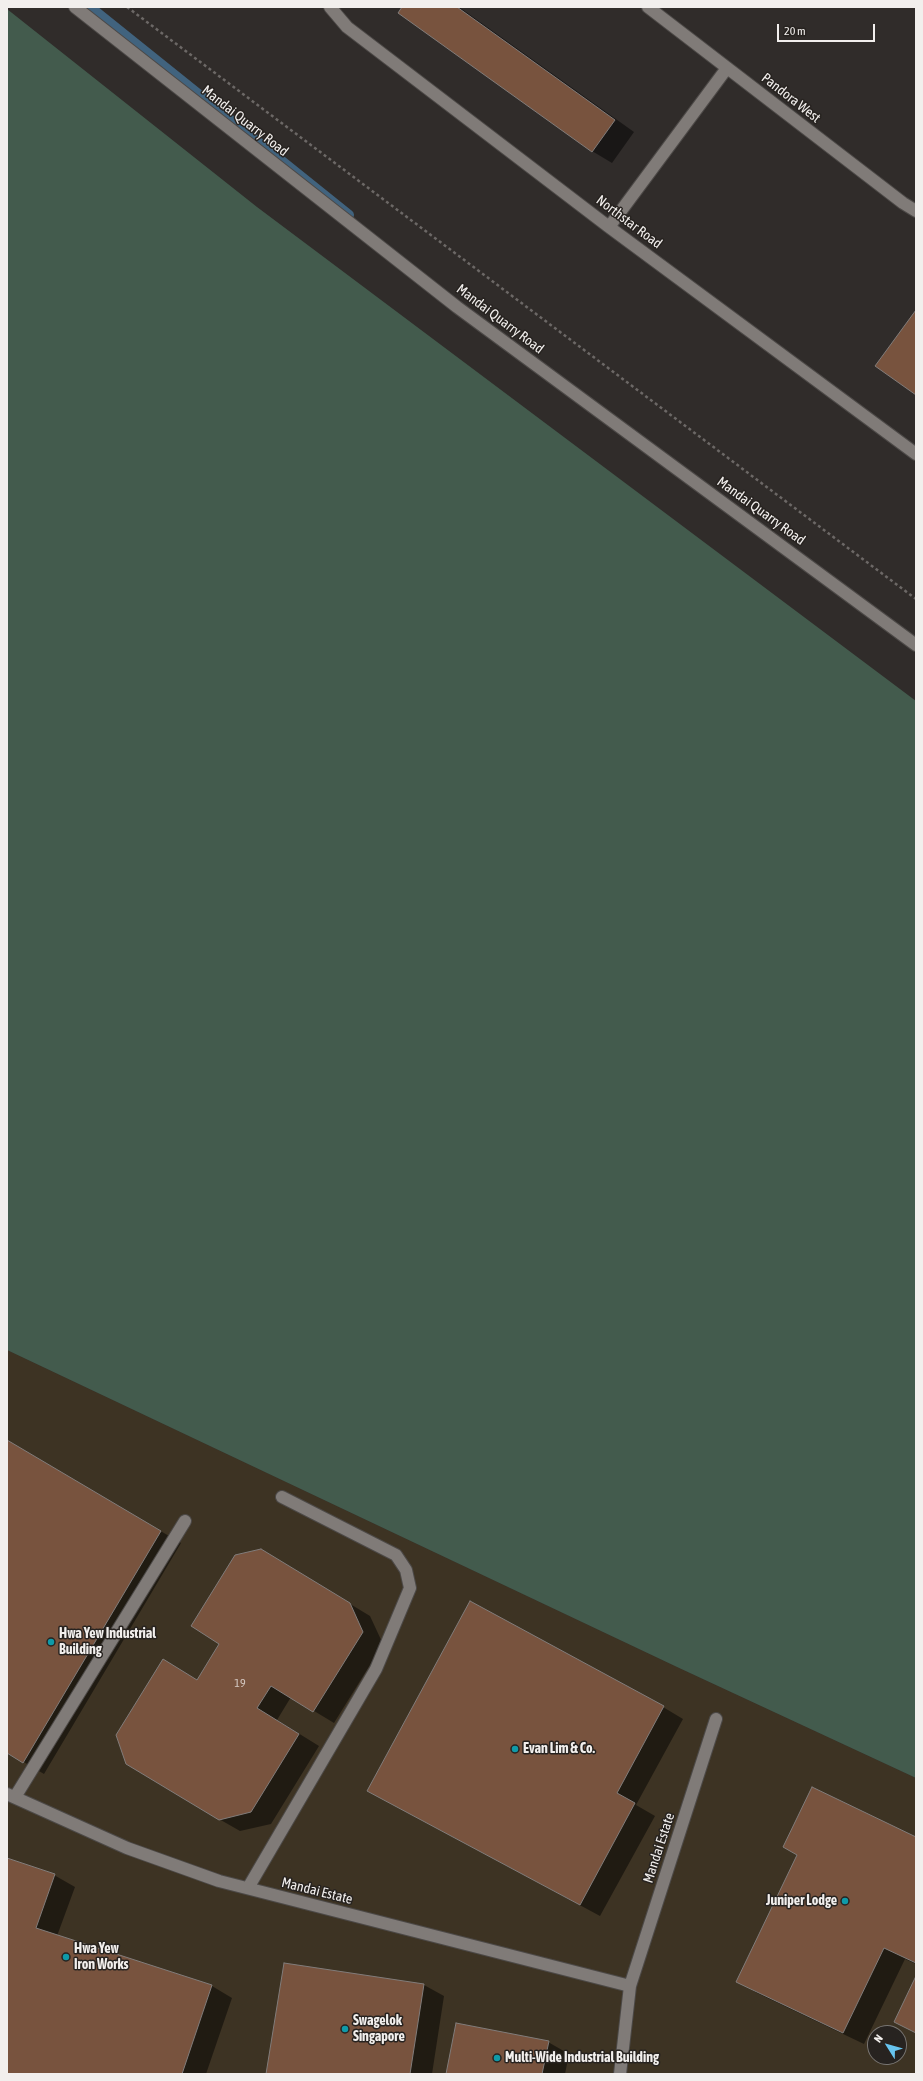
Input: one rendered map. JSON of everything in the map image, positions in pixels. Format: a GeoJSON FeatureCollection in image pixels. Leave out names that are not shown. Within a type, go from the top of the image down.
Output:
{"type":"FeatureCollection","features":[{"type":"Feature","properties":{"kind":"street","name":"Mandai Quarry Road"},"geometry":{"type":"LineString","coordinates":[[75,7],[457,307],[916,645]]}},
{"type":"Feature","properties":{"kind":"street","name":"Northstar Road"},"geometry":{"type":"LineString","coordinates":[[330,7],[347,27],[609,227],[916,454]]}},
{"type":"Feature","properties":{"kind":"street","name":"Pandora West"},"geometry":{"type":"LineString","coordinates":[[648,7],[903,203],[916,211]]}},
{"type":"Feature","properties":{"kind":"street"},"geometry":{"type":"LineString","coordinates":[[609,227],[727,68]]}},
{"type":"Feature","properties":{"kind":"street"},"geometry":{"type":"LineString","coordinates":[[248,1888],[376,1669],[410,1588],[406,1570],[396,1555],[282,1497]]}},
{"type":"Feature","properties":{"kind":"street"},"geometry":{"type":"LineString","coordinates":[[11,1795],[185,1521]]}},
{"type":"Feature","properties":{"kind":"street","name":"Mandai Estate"},"geometry":{"type":"LineString","coordinates":[[620,2074],[630,1986],[716,1719]]}},
{"type":"Feature","properties":{"kind":"street","name":"Mandai Estate"},"geometry":{"type":"LineString","coordinates":[[11,1795],[127,1848],[219,1881],[630,1986]]}},
{"type":"Feature","properties":{"kind":"path"},"geometry":{"type":"LineString","coordinates":[[127,7],[916,599]]}},
{"type":"Feature","properties":{"kind":"shaded area"},"geometry":{"type":"Polygon","coordinates":[[[7,1350],[677,1667],[916,1778],[916,2074],[7,2074],[7,1350]]]}},
{"type":"Feature","properties":{"kind":"green space"},"geometry":{"type":"Polygon","coordinates":[[[7,9],[257,207],[916,701],[916,1778],[677,1667],[7,1350],[7,9]]]}},
{"type":"Feature","properties":{"kind":"building"},"geometry":{"type":"Polygon","coordinates":[[[402,7],[457,7],[615,120],[592,152],[398,13],[402,7]]]}},
{"type":"Feature","properties":{"kind":"building"},"geometry":{"type":"Polygon","coordinates":[[[916,310],[916,395],[875,366],[916,310]]]}},
{"type":"Feature","properties":{"kind":"building","name":"Hwa Yew Industrial Building"},"geometry":{"type":"Polygon","coordinates":[[[7,1440],[161,1531],[23,1763],[7,1753],[7,1440]]]}},
{"type":"Feature","properties":{"kind":"building"},"geometry":{"type":"Polygon","coordinates":[[[261,1549],[350,1603],[363,1632],[313,1712],[271,1686],[257,1708],[299,1734],[251,1812],[219,1820],[126,1764],[116,1735],[163,1659],[197,1680],[219,1644],[191,1626],[235,1555],[261,1549]]]}},
{"type":"Feature","properties":{"kind":"building","name":"Evan Lim & Co."},"geometry":{"type":"Polygon","coordinates":[[[470,1601],[664,1706],[617,1793],[635,1803],[580,1905],[367,1791],[470,1601]]]}},
{"type":"Feature","properties":{"kind":"building","name":"Juniper Lodge"},"geometry":{"type":"Polygon","coordinates":[[[812,1787],[916,1837],[916,1963],[884,1948],[843,2033],[736,1982],[797,1855],[783,1847],[812,1787]]]}},
{"type":"Feature","properties":{"kind":"building","name":"Hwa Yew Iron Works"},"geometry":{"type":"Polygon","coordinates":[[[7,1858],[55,1874],[36,1928],[212,1985],[182,2074],[7,2074],[7,1858]]]}},
{"type":"Feature","properties":{"kind":"building","name":"Swagelok Singapore"},"geometry":{"type":"Polygon","coordinates":[[[284,1963],[424,1984],[410,2074],[266,2074],[284,1963]]]}},
{"type":"Feature","properties":{"kind":"building"},"geometry":{"type":"Polygon","coordinates":[[[916,1976],[916,2033],[907,2028],[907,2025],[900,2025],[894,2022],[916,1976]]]}},
{"type":"Feature","properties":{"kind":"building","name":"Multi-Wide Industrial Building"},"geometry":{"type":"Polygon","coordinates":[[[456,2023],[549,2041],[542,2074],[446,2074],[456,2023]]]}},
{"type":"Feature","properties":{"kind":"waterway"},"geometry":{"type":"LineString","coordinates":[[90,7],[349,215]]}},
{"type":"Feature","properties":{"kind":"place","name":"Hwa Yew Industrial Building"},"geometry":{"type":"Point","coordinates":[51,1642]}},
{"type":"Feature","properties":{"kind":"place","name":"Evan Lim & Co."},"geometry":{"type":"Point","coordinates":[515,1749]}},
{"type":"Feature","properties":{"kind":"place","name":"Juniper Lodge"},"geometry":{"type":"Point","coordinates":[845,1901]}},
{"type":"Feature","properties":{"kind":"place","name":"Hwa Yew Iron Works"},"geometry":{"type":"Point","coordinates":[66,1957]}},
{"type":"Feature","properties":{"kind":"place","name":"Swagelok Singapore"},"geometry":{"type":"Point","coordinates":[345,2029]}},
{"type":"Feature","properties":{"kind":"place","name":"Multi-Wide Industrial Building"},"geometry":{"type":"Point","coordinates":[497,2058]}}]}
